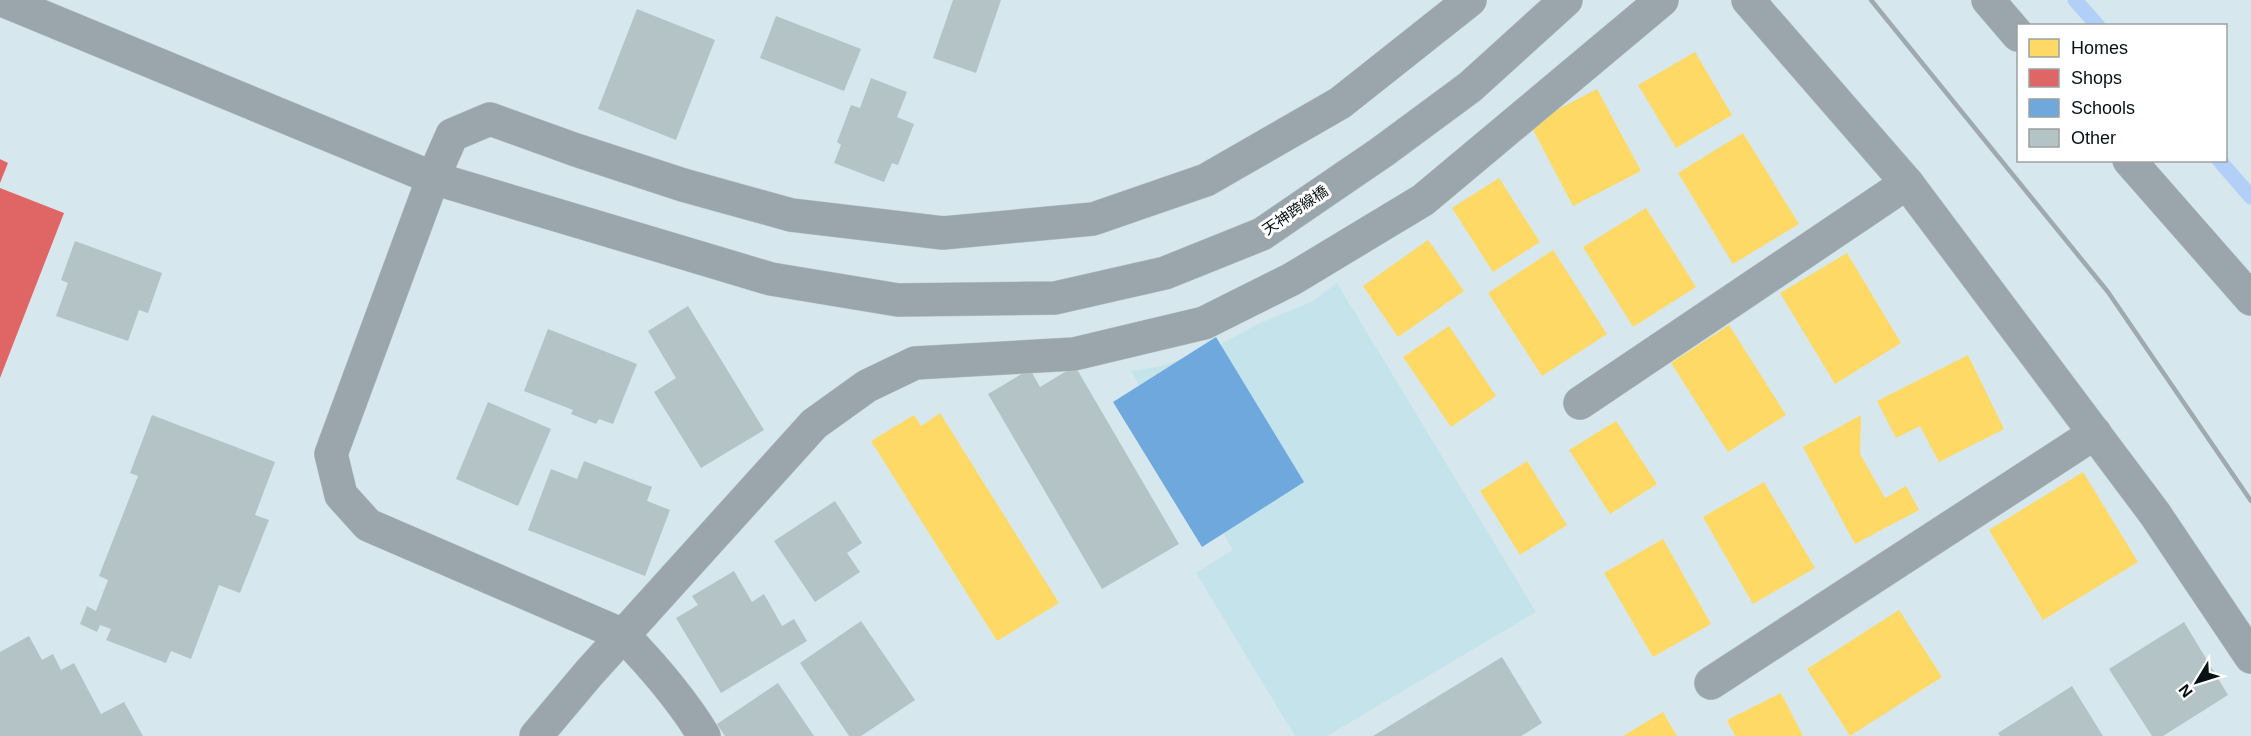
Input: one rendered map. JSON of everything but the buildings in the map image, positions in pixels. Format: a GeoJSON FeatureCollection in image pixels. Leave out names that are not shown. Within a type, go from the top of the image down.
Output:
{"type":"FeatureCollection","features":[{"type":"Feature","properties":{"kind":"street","name":"天神跨線橋"},"geometry":{"type":"LineString","coordinates":[[2,0],[433,178],[771,279],[898,300],[1055,298],[1165,273],[1262,234],[1382,152],[1470,87],[1566,0]]}},
{"type":"Feature","properties":{"kind":"street"},"geometry":{"type":"LineString","coordinates":[[704,736],[685,705],[623,635],[368,525],[341,495],[331,454],[433,178],[452,135],[490,119],[683,185],[791,215],[943,233],[1093,219],[1206,180],[1340,103],[1470,0]]}},
{"type":"Feature","properties":{"kind":"street"},"geometry":{"type":"LineString","coordinates":[[536,736],[623,635],[814,424],[867,386],[915,363],[1074,354],[1204,323],[1292,279],[1423,200],[1662,0]]}},
{"type":"Feature","properties":{"kind":"street"},"geometry":{"type":"LineString","coordinates":[[1748,0],[1907,183],[2155,514],[2251,657]]}},
{"type":"Feature","properties":{"kind":"street"},"geometry":{"type":"LineString","coordinates":[[1988,0],[2017,33]]}},
{"type":"Feature","properties":{"kind":"street"},"geometry":{"type":"LineString","coordinates":[[2131,162],[2251,299]]}},
{"type":"Feature","properties":{"kind":"street"},"geometry":{"type":"LineString","coordinates":[[1580,403],[1907,183]]}},
{"type":"Feature","properties":{"kind":"street"},"geometry":{"type":"LineString","coordinates":[[1711,683],[2095,434]]}},
{"type":"Feature","properties":{"kind":"shaded area"},"geometry":{"type":"Polygon","coordinates":[[[1337,283],[1536,612],[1327,736],[1295,736],[1196,573],[1233,550],[1131,371],[1162,366],[1214,348],[1258,324],[1313,301],[1337,283]]]}},
{"type":"Feature","properties":{"kind":"waterway"},"geometry":{"type":"LineString","coordinates":[[2075,0],[2096,24]]}},
{"type":"Feature","properties":{"kind":"waterway"},"geometry":{"type":"LineString","coordinates":[[2221,162],[2251,197]]}},
{"type":"Feature","properties":{"kind":"railway"},"geometry":{"type":"LineString","coordinates":[[1871,0],[2108,292],[2251,501]]}}]}
